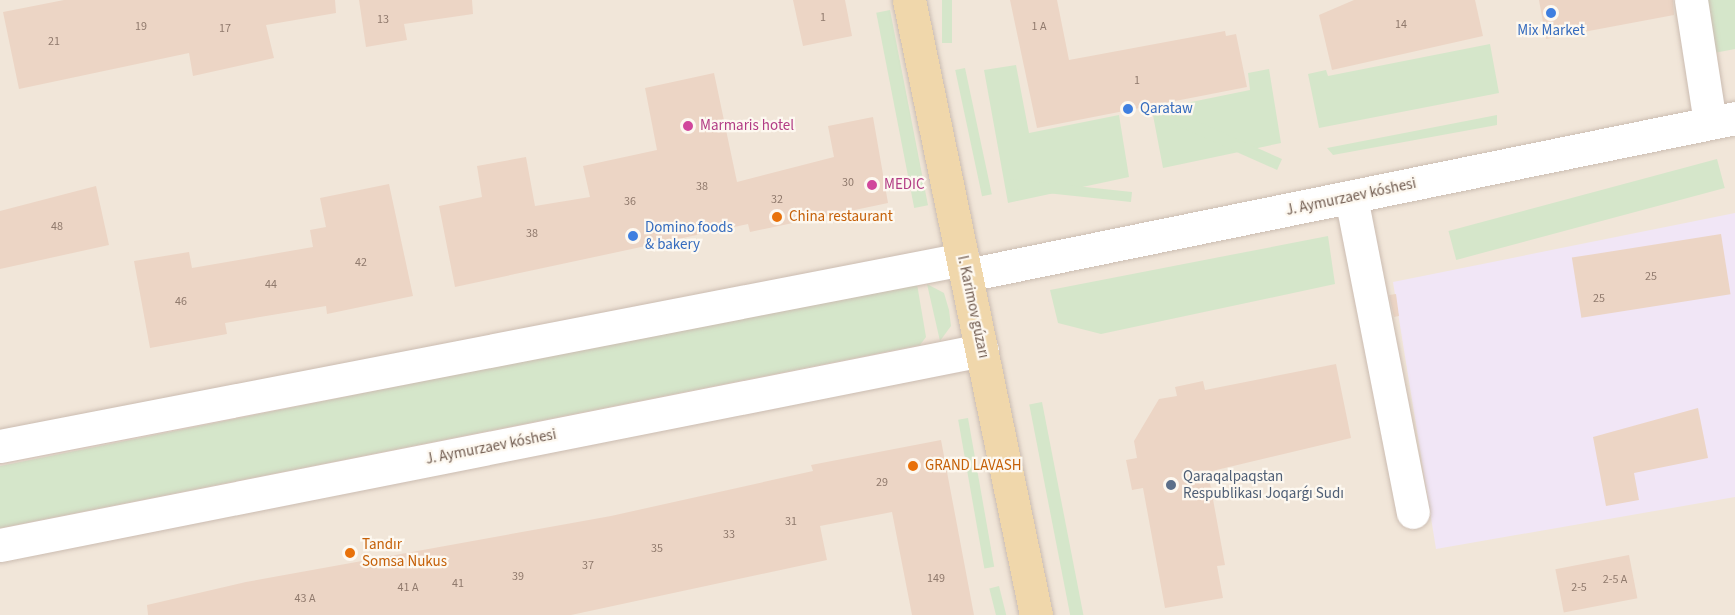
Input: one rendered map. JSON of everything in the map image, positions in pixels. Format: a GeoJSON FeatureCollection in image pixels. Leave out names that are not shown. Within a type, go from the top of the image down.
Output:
{"type":"FeatureCollection","features":[{"type":"Feature","properties":{"kind":"main road","name":"I. Karimov gúzarı"},"geometry":{"type":"LineString","coordinates":[[909,0],[1036,615]]}},
{"type":"Feature","properties":{"kind":"street"},"geometry":{"type":"LineString","coordinates":[[1691,0],[1723,121]]}},
{"type":"Feature","properties":{"kind":"street","name":"J. Aymurzaev kóshesi"},"geometry":{"type":"LineString","coordinates":[[0,446],[1351,197],[1723,121]]}},
{"type":"Feature","properties":{"kind":"street"},"geometry":{"type":"LineString","coordinates":[[1351,197],[1413,512]]}},
{"type":"Feature","properties":{"kind":"street","name":"J. Aymurzaev kóshesi"},"geometry":{"type":"LineString","coordinates":[[0,545],[982,350]]}},
{"type":"Feature","properties":{"kind":"shaded area"},"geometry":{"type":"Polygon","coordinates":[[[0,0],[1735,0],[1735,615],[0,615],[0,0]]]}},
{"type":"Feature","properties":{"kind":"shaded area"},"geometry":{"type":"Polygon","coordinates":[[[1735,213],[1735,497],[1436,549],[1393,282],[1735,213]]]}},
{"type":"Feature","properties":{"kind":"green space"},"geometry":{"type":"Polygon","coordinates":[[[942,0],[952,0],[952,43],[942,43],[942,0]]]}},
{"type":"Feature","properties":{"kind":"green space"},"geometry":{"type":"Polygon","coordinates":[[[1705,0],[1735,0],[1735,49],[1714,53],[1705,0]]]}},
{"type":"Feature","properties":{"kind":"green space"},"geometry":{"type":"Polygon","coordinates":[[[890,10],[928,205],[914,208],[876,13],[890,10]]]}},
{"type":"Feature","properties":{"kind":"green space"},"geometry":{"type":"Polygon","coordinates":[[[1490,44],[1499,93],[1319,128],[1308,74],[1326,70],[1328,76],[1490,44]]]}},
{"type":"Feature","properties":{"kind":"green space"},"geometry":{"type":"Polygon","coordinates":[[[1016,65],[1029,133],[1119,115],[1129,177],[1008,203],[984,70],[1016,65]]]}},
{"type":"Feature","properties":{"kind":"green space"},"geometry":{"type":"Polygon","coordinates":[[[965,68],[992,194],[982,196],[955,70],[965,68]]]}},
{"type":"Feature","properties":{"kind":"green space"},"geometry":{"type":"Polygon","coordinates":[[[1269,69],[1281,143],[1163,168],[1152,110],[1250,90],[1248,73],[1269,69]]]}},
{"type":"Feature","properties":{"kind":"green space"},"geometry":{"type":"Polygon","coordinates":[[[1172,110],[1282,159],[1277,170],[1167,121],[1172,110]]]}},
{"type":"Feature","properties":{"kind":"green space"},"geometry":{"type":"Polygon","coordinates":[[[1497,115],[1497,125],[1333,155],[1327,148],[1497,115]]]}},
{"type":"Feature","properties":{"kind":"green space"},"geometry":{"type":"Polygon","coordinates":[[[1717,159],[1725,188],[1456,260],[1448,231],[1717,159]]]}},
{"type":"Feature","properties":{"kind":"green space"},"geometry":{"type":"Polygon","coordinates":[[[1011,179],[1132,192],[1131,202],[1010,189],[1011,179]]]}},
{"type":"Feature","properties":{"kind":"green space"},"geometry":{"type":"Polygon","coordinates":[[[1328,236],[1335,284],[1101,334],[1058,323],[1050,290],[1328,236]]]}},
{"type":"Feature","properties":{"kind":"green space"},"geometry":{"type":"Polygon","coordinates":[[[907,284],[917,284],[926,337],[920,345],[0,528],[0,466],[907,284]]]}},
{"type":"Feature","properties":{"kind":"green space"},"geometry":{"type":"Polygon","coordinates":[[[927,284],[944,293],[949,310],[951,326],[940,341],[927,284]]]}},
{"type":"Feature","properties":{"kind":"green space"},"geometry":{"type":"Polygon","coordinates":[[[1042,402],[1083,615],[1070,615],[1029,404],[1042,402]]]}},
{"type":"Feature","properties":{"kind":"green space"},"geometry":{"type":"Polygon","coordinates":[[[968,418],[994,567],[984,568],[958,420],[968,418]]]}},
{"type":"Feature","properties":{"kind":"green space"},"geometry":{"type":"Polygon","coordinates":[[[999,586],[1006,615],[996,615],[989,588],[999,586]]]}},
{"type":"Feature","properties":{"kind":"building"},"geometry":{"type":"Polygon","coordinates":[[[64,0],[335,0],[336,13],[266,25],[274,58],[193,76],[189,53],[19,89],[3,12],[64,0]]]}},
{"type":"Feature","properties":{"kind":"building"},"geometry":{"type":"Polygon","coordinates":[[[359,0],[472,0],[473,14],[404,24],[407,40],[366,47],[359,0]]]}},
{"type":"Feature","properties":{"kind":"building"},"geometry":{"type":"Polygon","coordinates":[[[793,0],[845,0],[852,36],[803,46],[793,0]]]}},
{"type":"Feature","properties":{"kind":"building"},"geometry":{"type":"Polygon","coordinates":[[[1010,0],[1057,0],[1069,60],[1225,31],[1226,36],[1236,34],[1247,87],[1037,128],[1010,0]]]}},
{"type":"Feature","properties":{"kind":"building"},"geometry":{"type":"Polygon","coordinates":[[[1354,0],[1475,0],[1483,36],[1332,70],[1319,15],[1354,0]]]}},
{"type":"Feature","properties":{"kind":"building"},"geometry":{"type":"Polygon","coordinates":[[[1539,0],[1673,0],[1674,15],[1546,39],[1539,0]]]}},
{"type":"Feature","properties":{"kind":"building"},"geometry":{"type":"Polygon","coordinates":[[[714,73],[737,182],[834,157],[828,126],[873,117],[888,203],[750,232],[748,224],[455,287],[439,206],[482,197],[477,166],[526,157],[535,206],[590,197],[583,166],[657,150],[645,88],[714,73]]]}},
{"type":"Feature","properties":{"kind":"building"},"geometry":{"type":"Polygon","coordinates":[[[389,184],[413,296],[327,314],[326,306],[225,323],[227,334],[150,348],[134,261],[189,252],[192,268],[313,247],[310,230],[326,227],[320,198],[389,184]]]}},
{"type":"Feature","properties":{"kind":"building"},"geometry":{"type":"Polygon","coordinates":[[[96,186],[109,245],[0,269],[0,211],[96,186]]]}},
{"type":"Feature","properties":{"kind":"building"},"geometry":{"type":"Polygon","coordinates":[[[1721,234],[1731,294],[1581,318],[1572,258],[1721,234]]]}},
{"type":"Feature","properties":{"kind":"building"},"geometry":{"type":"Polygon","coordinates":[[[1396,294],[1399,316],[1394,317],[1389,295],[1396,294]]]}},
{"type":"Feature","properties":{"kind":"building","name":"Qaraqalpaqstan Respublikası Joqarǵı Sudı"},"geometry":{"type":"Polygon","coordinates":[[[1336,364],[1351,438],[1208,472],[1225,565],[1217,566],[1223,598],[1165,608],[1143,488],[1132,490],[1126,460],[1137,458],[1134,441],[1159,399],[1177,396],[1175,387],[1203,381],[1205,390],[1336,364]]]}},
{"type":"Feature","properties":{"kind":"building"},"geometry":{"type":"Polygon","coordinates":[[[1698,408],[1708,458],[1634,473],[1639,500],[1606,506],[1593,437],[1698,408]]]}},
{"type":"Feature","properties":{"kind":"building"},"geometry":{"type":"Polygon","coordinates":[[[941,440],[974,615],[912,615],[892,512],[820,526],[827,560],[571,615],[148,615],[147,605],[246,582],[611,516],[813,471],[811,465],[941,440]]]}},
{"type":"Feature","properties":{"kind":"building"},"geometry":{"type":"Polygon","coordinates":[[[1629,555],[1637,598],[1564,613],[1555,569],[1629,555]]]}},
{"type":"Feature","properties":{"kind":"place","name":"Mix Market"},"geometry":{"type":"Point","coordinates":[1551,13]}},
{"type":"Feature","properties":{"kind":"place","name":"Qarataw"},"geometry":{"type":"Point","coordinates":[1128,109]}},
{"type":"Feature","properties":{"kind":"place","name":"Marmaris hotel"},"geometry":{"type":"Point","coordinates":[688,126]}},
{"type":"Feature","properties":{"kind":"place","name":"MEDIC"},"geometry":{"type":"Point","coordinates":[872,185]}},
{"type":"Feature","properties":{"kind":"place","name":"China restaurant"},"geometry":{"type":"Point","coordinates":[777,217]}},
{"type":"Feature","properties":{"kind":"place","name":"Domino foods & bakery"},"geometry":{"type":"Point","coordinates":[633,236]}},
{"type":"Feature","properties":{"kind":"place","name":"GRAND LAVASH"},"geometry":{"type":"Point","coordinates":[913,466]}},
{"type":"Feature","properties":{"kind":"place","name":"Qaraqalpaqstan Respublikası Joqarǵı Sudı"},"geometry":{"type":"Point","coordinates":[1171,485]}},
{"type":"Feature","properties":{"kind":"place","name":"Tandır Somsa Nukus"},"geometry":{"type":"Point","coordinates":[350,553]}}]}
